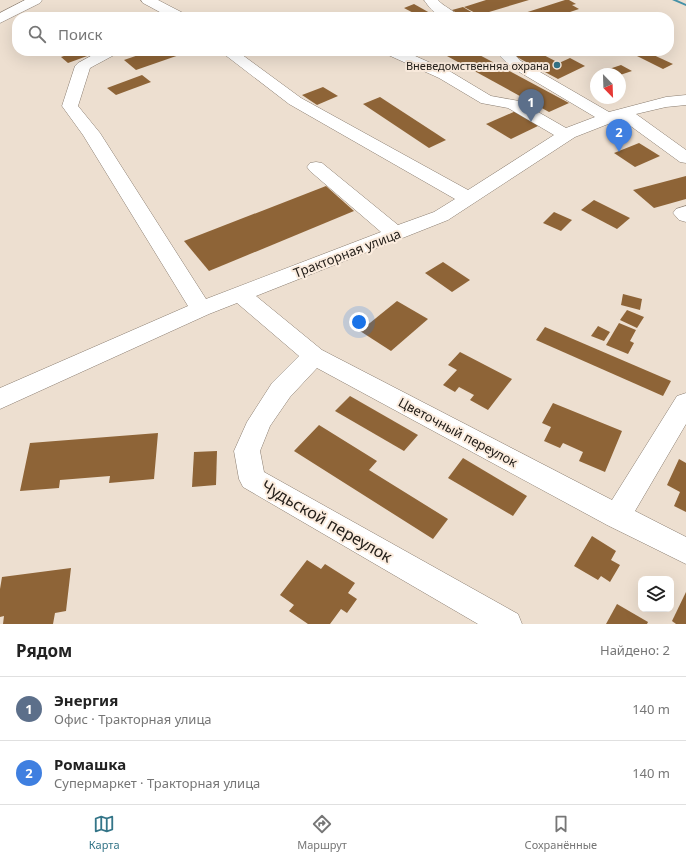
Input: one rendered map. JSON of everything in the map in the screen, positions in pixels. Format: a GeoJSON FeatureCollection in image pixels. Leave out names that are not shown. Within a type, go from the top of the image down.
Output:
{"type":"FeatureCollection","features":[{"type":"Feature","properties":{"kind":"street"},"geometry":{"type":"LineString","coordinates":[[13,12],[35,0]]}},
{"type":"Feature","properties":{"kind":"street"},"geometry":{"type":"LineString","coordinates":[[148,0],[171,12]]}},
{"type":"Feature","properties":{"kind":"street"},"geometry":{"type":"LineString","coordinates":[[432,0],[438,9],[443,12]]}},
{"type":"Feature","properties":{"kind":"street"},"geometry":{"type":"LineString","coordinates":[[0,19],[12,12]]}},
{"type":"Feature","properties":{"kind":"street"},"geometry":{"type":"LineString","coordinates":[[102,56],[83,66],[70,106],[91,133],[202,309]]}},
{"type":"Feature","properties":{"kind":"street"},"geometry":{"type":"LineString","coordinates":[[234,56],[295,101],[469,199]]}},
{"type":"Feature","properties":{"kind":"street"},"geometry":{"type":"LineString","coordinates":[[402,56],[445,75],[487,100],[513,104],[566,135]]}},
{"type":"Feature","properties":{"kind":"street"},"geometry":{"type":"LineString","coordinates":[[507,56],[516,64],[615,115],[686,158]]}},
{"type":"Feature","properties":{"kind":"street","name":"Тракторная улица"},"geometry":{"type":"LineString","coordinates":[[0,399],[202,309],[441,216],[566,135],[615,115],[666,102],[686,100]]}},
{"type":"Feature","properties":{"kind":"street"},"geometry":{"type":"LineString","coordinates":[[316,167],[396,234]]}},
{"type":"Feature","properties":{"kind":"street"},"geometry":{"type":"LineString","coordinates":[[686,212],[683,213],[686,216]]}},
{"type":"Feature","properties":{"kind":"street","name":"Цветочный переулок"},"geometry":{"type":"LineString","coordinates":[[241,295],[314,356],[686,551]]}},
{"type":"Feature","properties":{"kind":"street","name":"Чудьской переулок"},"geometry":{"type":"LineString","coordinates":[[314,356],[281,390],[259,422],[247,451],[252,478],[507,624]]}},
{"type":"Feature","properties":{"kind":"street"},"geometry":{"type":"LineString","coordinates":[[617,516],[686,403]]}},
{"type":"Feature","properties":{"kind":"building"},"geometry":{"type":"Polygon","coordinates":[[[486,0],[529,0],[489,12],[473,12],[464,7],[486,0]]]}},
{"type":"Feature","properties":{"kind":"building"},"geometry":{"type":"Polygon","coordinates":[[[565,0],[569,0],[576,4],[572,5],[579,9],[570,12],[528,12],[565,0]]]}},
{"type":"Feature","properties":{"kind":"building"},"geometry":{"type":"Polygon","coordinates":[[[414,4],[428,12],[412,12],[404,8],[414,4]]]}},
{"type":"Feature","properties":{"kind":"building"},"geometry":{"type":"Polygon","coordinates":[[[463,7],[471,12],[455,12],[452,10],[463,7]]]}},
{"type":"Feature","properties":{"kind":"building"},"geometry":{"type":"Polygon","coordinates":[[[64,56],[87,56],[68,63],[61,57],[64,56]]]}},
{"type":"Feature","properties":{"kind":"building"},"geometry":{"type":"Polygon","coordinates":[[[136,56],[176,56],[136,70],[124,60],[136,56]]]}},
{"type":"Feature","properties":{"kind":"building"},"geometry":{"type":"Polygon","coordinates":[[[447,56],[481,56],[569,103],[549,112],[447,56]]]}},
{"type":"Feature","properties":{"kind":"building","name":"Вневедомственняа охрана"},"geometry":{"type":"Polygon","coordinates":[[[515,56],[546,56],[559,63],[570,58],[585,66],[558,79],[515,56]]]}},
{"type":"Feature","properties":{"kind":"building"},"geometry":{"type":"Polygon","coordinates":[[[637,56],[656,56],[673,64],[663,69],[637,56]]]}},
{"type":"Feature","properties":{"kind":"building"},"geometry":{"type":"Polygon","coordinates":[[[621,65],[632,71],[626,73],[626,68],[612,68],[621,65]]]}},
{"type":"Feature","properties":{"kind":"building"},"geometry":{"type":"Polygon","coordinates":[[[142,75],[151,82],[116,95],[107,88],[142,75]]]}},
{"type":"Feature","properties":{"kind":"building"},"geometry":{"type":"Polygon","coordinates":[[[323,87],[338,96],[317,105],[302,95],[323,87]]]}},
{"type":"Feature","properties":{"kind":"building"},"geometry":{"type":"Polygon","coordinates":[[[380,97],[446,140],[429,148],[363,104],[380,97]]]}},
{"type":"Feature","properties":{"kind":"building"},"geometry":{"type":"Polygon","coordinates":[[[518,110],[542,124],[511,139],[486,124],[518,110]]]}},
{"type":"Feature","properties":{"kind":"building"},"geometry":{"type":"Polygon","coordinates":[[[639,143],[660,156],[635,167],[614,153],[639,143]]]}},
{"type":"Feature","properties":{"kind":"building"},"geometry":{"type":"Polygon","coordinates":[[[686,176],[686,199],[654,208],[633,190],[686,176]]]}},
{"type":"Feature","properties":{"kind":"building"},"geometry":{"type":"Polygon","coordinates":[[[326,186],[354,211],[209,271],[184,241],[326,186]]]}},
{"type":"Feature","properties":{"kind":"building"},"geometry":{"type":"Polygon","coordinates":[[[594,200],[630,218],[617,229],[581,210],[594,200]]]}},
{"type":"Feature","properties":{"kind":"building"},"geometry":{"type":"Polygon","coordinates":[[[554,212],[572,220],[561,231],[543,223],[554,212]]]}},
{"type":"Feature","properties":{"kind":"building"},"geometry":{"type":"Polygon","coordinates":[[[443,262],[470,280],[452,292],[425,273],[443,262]]]}},
{"type":"Feature","properties":{"kind":"building"},"geometry":{"type":"Polygon","coordinates":[[[623,294],[642,299],[640,310],[621,305],[623,294]]]}},
{"type":"Feature","properties":{"kind":"building"},"geometry":{"type":"Polygon","coordinates":[[[397,301],[428,319],[391,351],[360,331],[397,301]]]}},
{"type":"Feature","properties":{"kind":"building"},"geometry":{"type":"Polygon","coordinates":[[[627,310],[644,317],[637,328],[620,320],[627,310]]]}},
{"type":"Feature","properties":{"kind":"building"},"geometry":{"type":"Polygon","coordinates":[[[619,323],[636,330],[630,341],[634,343],[628,354],[606,345],[619,323]]]}},
{"type":"Feature","properties":{"kind":"building"},"geometry":{"type":"Polygon","coordinates":[[[598,326],[610,332],[604,341],[591,336],[598,326]]]}},
{"type":"Feature","properties":{"kind":"building"},"geometry":{"type":"Polygon","coordinates":[[[545,327],[671,381],[663,396],[536,340],[545,327]]]}},
{"type":"Feature","properties":{"kind":"building"},"geometry":{"type":"Polygon","coordinates":[[[460,352],[512,379],[488,410],[470,400],[474,395],[459,387],[455,392],[443,385],[457,370],[448,365],[460,352]]]}},
{"type":"Feature","properties":{"kind":"building"},"geometry":{"type":"Polygon","coordinates":[[[350,396],[418,435],[404,451],[335,411],[350,396]]]}},
{"type":"Feature","properties":{"kind":"building"},"geometry":{"type":"Polygon","coordinates":[[[553,403],[622,431],[605,472],[579,461],[583,452],[563,443],[560,448],[544,441],[551,427],[542,423],[553,403]]]}},
{"type":"Feature","properties":{"kind":"building"},"geometry":{"type":"Polygon","coordinates":[[[319,425],[377,461],[369,470],[448,519],[433,539],[294,451],[319,425]]]}},
{"type":"Feature","properties":{"kind":"building"},"geometry":{"type":"Polygon","coordinates":[[[158,433],[154,479],[109,483],[110,476],[60,480],[59,488],[20,491],[30,443],[158,433]]]}},
{"type":"Feature","properties":{"kind":"building"},"geometry":{"type":"Polygon","coordinates":[[[217,451],[216,485],[192,487],[194,452],[217,451]]]}},
{"type":"Feature","properties":{"kind":"building"},"geometry":{"type":"Polygon","coordinates":[[[463,458],[527,496],[513,516],[448,478],[463,458]]]}},
{"type":"Feature","properties":{"kind":"building"},"geometry":{"type":"Polygon","coordinates":[[[679,459],[686,463],[686,512],[674,506],[680,492],[667,485],[679,459]]]}},
{"type":"Feature","properties":{"kind":"building"},"geometry":{"type":"Polygon","coordinates":[[[592,536],[616,551],[611,560],[620,565],[610,582],[601,576],[598,580],[574,566],[592,536]]]}},
{"type":"Feature","properties":{"kind":"building"},"geometry":{"type":"Polygon","coordinates":[[[307,560],[321,569],[325,564],[355,583],[348,593],[357,599],[347,613],[341,609],[330,624],[308,624],[289,611],[294,605],[280,595],[307,560]]]}},
{"type":"Feature","properties":{"kind":"building"},"geometry":{"type":"Polygon","coordinates":[[[71,568],[66,611],[55,613],[53,624],[3,624],[4,616],[0,617],[0,589],[2,577],[71,568]]]}},
{"type":"Feature","properties":{"kind":"building"},"geometry":{"type":"Polygon","coordinates":[[[686,592],[686,624],[676,624],[672,621],[686,592]]]}},
{"type":"Feature","properties":{"kind":"building"},"geometry":{"type":"Polygon","coordinates":[[[617,604],[648,622],[647,624],[606,624],[617,604]]]}},
{"type":"Feature","properties":{"kind":"waterway"},"geometry":{"type":"LineString","coordinates":[[674,0],[686,5]]}},
{"type":"Feature","properties":{"kind":"place","name":"Вневедомственняа охрана"},"geometry":{"type":"Point","coordinates":[557,65]}},
{"type":"Feature","properties":{"kind":"place","name":"Энергия"},"geometry":{"type":"Point","coordinates":[531,122]}},
{"type":"Feature","properties":{"kind":"place","name":"Ромашка"},"geometry":{"type":"Point","coordinates":[619,152]}}]}
